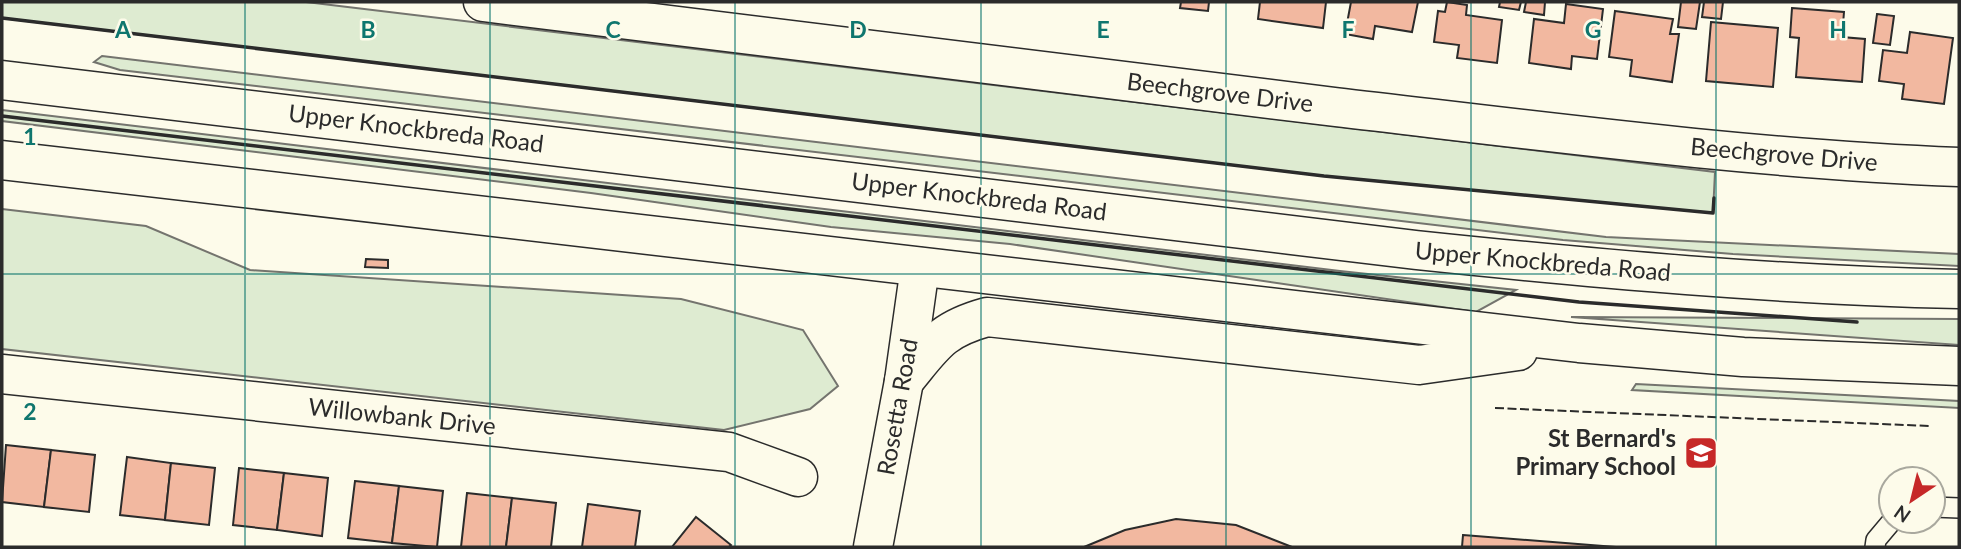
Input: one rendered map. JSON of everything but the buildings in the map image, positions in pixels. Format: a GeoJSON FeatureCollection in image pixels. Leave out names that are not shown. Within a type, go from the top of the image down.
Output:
{"type":"FeatureCollection","features":[{"type":"Feature","properties":{"kind":"main road","name":"Beechgrove Drive"},"geometry":{"type":"LineString","coordinates":[[484,2],[902,56],[1445,120],[1857,163],[1959,167]]}},
{"type":"Feature","properties":{"kind":"main road","name":"Upper Knockbreda Road"},"geometry":{"type":"LineString","coordinates":[[2,80],[1429,251],[1610,270],[1876,288],[1959,289]]}},
{"type":"Feature","properties":{"kind":"main road"},"geometry":{"type":"LineString","coordinates":[[2,160],[1579,343],[1743,357],[1959,366]]}},
{"type":"Feature","properties":{"kind":"main road","name":"Rosetta Road"},"geometry":{"type":"LineString","coordinates":[[873,547],[904,381],[920,267]]}},
{"type":"Feature","properties":{"kind":"main road"},"geometry":{"type":"LineString","coordinates":[[904,381],[941,336],[960,324],[987,317],[1419,365],[1579,343]]}},
{"type":"Feature","properties":{"kind":"main road","name":"Willowbank Drive"},"geometry":{"type":"LineString","coordinates":[[2,374],[729,452],[798,477]]}},
{"type":"Feature","properties":{"kind":"green space"},"geometry":{"type":"Polygon","coordinates":[[[2,2],[306,2],[1715,172],[1713,213],[1324,176],[2,18],[2,2]]]}},
{"type":"Feature","properties":{"kind":"green space"},"geometry":{"type":"Polygon","coordinates":[[[102,56],[1606,237],[1959,254],[1959,266],[1733,254],[1563,240],[120,70],[94,62],[102,56]]]}},
{"type":"Feature","properties":{"kind":"green space"},"geometry":{"type":"Polygon","coordinates":[[[2,110],[1516,290],[1476,312],[1010,244],[831,227],[591,193],[2,121],[2,110]]]}},
{"type":"Feature","properties":{"kind":"green space"},"geometry":{"type":"Polygon","coordinates":[[[2,209],[146,226],[250,270],[681,299],[803,330],[838,386],[810,409],[724,430],[2,349],[2,209]]]}},
{"type":"Feature","properties":{"kind":"green space"},"geometry":{"type":"Polygon","coordinates":[[[1571,317],[1959,319],[1959,345],[1571,317]]]}},
{"type":"Feature","properties":{"kind":"green space"},"geometry":{"type":"Polygon","coordinates":[[[1636,384],[1959,401],[1959,408],[1632,390],[1636,384]]]}},
{"type":"Feature","properties":{"kind":"fence"},"geometry":{"type":"LineString","coordinates":[[1495,408],[1929,426]]}},
{"type":"Feature","properties":{"kind":"wall"},"geometry":{"type":"LineString","coordinates":[[2,18],[1324,176],[1713,213],[1714,198]]}},
{"type":"Feature","properties":{"kind":"wall"},"geometry":{"type":"LineString","coordinates":[[2,116],[1579,302],[1857,322]]}},
{"type":"Feature","properties":{"kind":"place","name":"St Bernard's Primary School"},"geometry":{"type":"Point","coordinates":[1701,453]}}]}
